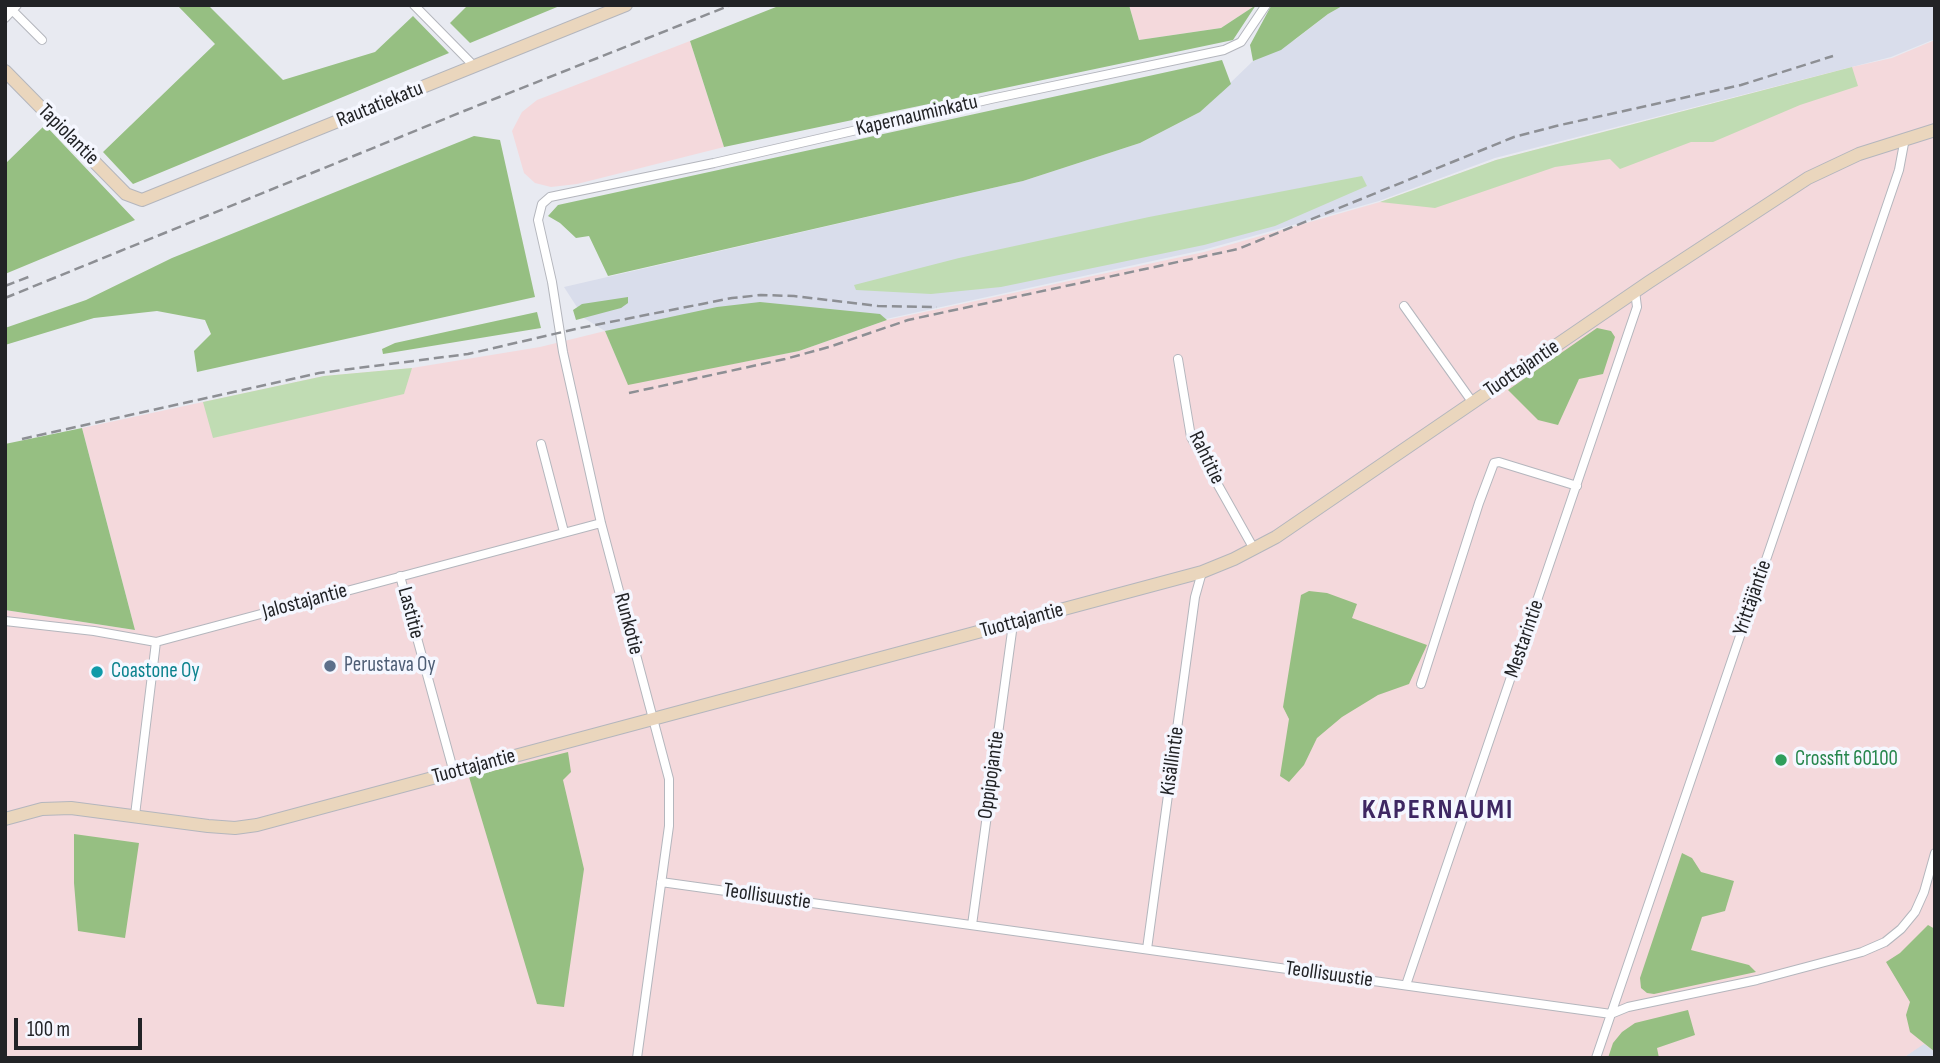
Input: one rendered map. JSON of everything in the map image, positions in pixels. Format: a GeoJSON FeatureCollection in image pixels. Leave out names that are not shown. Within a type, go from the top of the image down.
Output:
{"type":"FeatureCollection","features":[{"type":"Feature","properties":{"kind":"street"},"geometry":{"type":"LineString","coordinates":[[414,5],[475,67]]}},
{"type":"Feature","properties":{"kind":"street","name":"Rautatiekatu"},"geometry":{"type":"LineString","coordinates":[[132,198],[142,200],[626,5]]}},
{"type":"Feature","properties":{"kind":"street","name":"Kapernauminkatu"},"geometry":{"type":"LineString","coordinates":[[550,197],[1224,50],[1241,42],[1266,5]]}},
{"type":"Feature","properties":{"kind":"street"},"geometry":{"type":"LineString","coordinates":[[5,18],[12,7],[42,40]]}},
{"type":"Feature","properties":{"kind":"street","name":"Tapiolantie"},"geometry":{"type":"LineString","coordinates":[[5,71],[132,198]]}},
{"type":"Feature","properties":{"kind":"street","name":"Tuottajantie"},"geometry":{"type":"LineString","coordinates":[[5,819],[42,808],[71,808],[208,826],[234,828],[257,825],[1202,572],[1254,549],[1287,530],[1635,291],[1808,178],[1860,153],[1935,130]]}},
{"type":"Feature","properties":{"kind":"street","name":"Yrittäjäntie"},"geometry":{"type":"LineString","coordinates":[[1596,1058],[1899,170],[1905,138]]}},
{"type":"Feature","properties":{"kind":"street","name":"Runkotie"},"geometry":{"type":"LineString","coordinates":[[550,197],[542,204],[538,220],[552,282],[563,352],[601,523],[669,779],[670,804],[661,883],[636,1058]]}},
{"type":"Feature","properties":{"kind":"street","name":"Mestarintie"},"geometry":{"type":"LineString","coordinates":[[1406,985],[1637,307],[1635,291]]}},
{"type":"Feature","properties":{"kind":"street"},"geometry":{"type":"LineString","coordinates":[[1404,306],[1473,403]]}},
{"type":"Feature","properties":{"kind":"street","name":"Rahtitie"},"geometry":{"type":"LineString","coordinates":[[1178,359],[1191,437],[1254,549]]}},
{"type":"Feature","properties":{"kind":"street"},"geometry":{"type":"LineString","coordinates":[[541,444],[564,532]]}},
{"type":"Feature","properties":{"kind":"street"},"geometry":{"type":"LineString","coordinates":[[1422,684],[1494,463],[1499,462],[1577,486]]}},
{"type":"Feature","properties":{"kind":"street","name":"Jalostajantie"},"geometry":{"type":"LineString","coordinates":[[5,621],[94,631],[156,642],[601,523]]}},
{"type":"Feature","properties":{"kind":"street","name":"Kisällintie"},"geometry":{"type":"LineString","coordinates":[[1147,950],[1195,597],[1202,572]]}},
{"type":"Feature","properties":{"kind":"street","name":"Lastitie"},"geometry":{"type":"LineString","coordinates":[[400,576],[454,773]]}},
{"type":"Feature","properties":{"kind":"street","name":"Oppipojantie"},"geometry":{"type":"LineString","coordinates":[[972,925],[1013,624]]}},
{"type":"Feature","properties":{"kind":"street"},"geometry":{"type":"LineString","coordinates":[[135,815],[156,642]]}},
{"type":"Feature","properties":{"kind":"street","name":"Teollisuustie"},"geometry":{"type":"LineString","coordinates":[[661,883],[1611,1014],[1628,1007],[1757,980],[1851,956],[1885,942],[1901,929],[1915,912],[1924,892],[1935,853]]}},
{"type":"Feature","properties":{"kind":"shaded area"},"geometry":{"type":"Polygon","coordinates":[[[1129,5],[1256,5],[1221,28],[1139,40],[1129,5]]]}},
{"type":"Feature","properties":{"kind":"shaded area"},"geometry":{"type":"Polygon","coordinates":[[[1344,5],[1935,5],[1935,39],[1891,57],[1495,158],[1379,201],[1203,250],[886,319],[799,350],[605,331],[584,318],[564,287],[1023,181],[1140,143],[1200,112],[1253,61],[1296,39],[1344,5]]]}},
{"type":"Feature","properties":{"kind":"shaded area"},"geometry":{"type":"Polygon","coordinates":[[[1935,40],[1935,1052],[1924,1044],[1903,1058],[5,1058],[5,610],[135,630],[82,428],[324,376],[412,368],[540,347],[605,331],[628,384],[799,351],[887,320],[1204,252],[1380,202],[1496,160],[1892,58],[1935,40]]]}},
{"type":"Feature","properties":{"kind":"shaded area"},"geometry":{"type":"Polygon","coordinates":[[[690,41],[724,147],[577,184],[551,187],[535,183],[524,173],[512,131],[522,112],[537,100],[690,41]]]}},
{"type":"Feature","properties":{"kind":"shaded area"},"geometry":{"type":"Polygon","coordinates":[[[1924,1043],[1935,1052],[1935,1058],[1903,1058],[1924,1043]]]}},
{"type":"Feature","properties":{"kind":"green space"},"geometry":{"type":"Polygon","coordinates":[[[177,5],[208,5],[283,80],[375,52],[413,16],[449,53],[133,184],[103,152],[215,44],[177,5]]]}},
{"type":"Feature","properties":{"kind":"green space"},"geometry":{"type":"Polygon","coordinates":[[[468,5],[562,5],[470,43],[450,23],[468,5]]]}},
{"type":"Feature","properties":{"kind":"green space"},"geometry":{"type":"Polygon","coordinates":[[[781,5],[1129,5],[1139,40],[1221,28],[1256,5],[1233,40],[724,147],[690,41],[781,5]]]}},
{"type":"Feature","properties":{"kind":"green space"},"geometry":{"type":"Polygon","coordinates":[[[1344,5],[1281,50],[1253,61],[1250,45],[1271,6],[1344,5]]]}},
{"type":"Feature","properties":{"kind":"green space"},"geometry":{"type":"Polygon","coordinates":[[[1222,60],[1231,84],[1200,112],[1140,143],[1023,181],[608,276],[589,236],[576,238],[548,216],[558,205],[1222,60]]]}},
{"type":"Feature","properties":{"kind":"green space"},"geometry":{"type":"Polygon","coordinates":[[[1852,67],[1858,86],[1800,105],[1713,142],[1691,142],[1620,169],[1610,159],[1555,167],[1435,208],[1380,202],[1496,160],[1852,67]]]}},
{"type":"Feature","properties":{"kind":"green space"},"geometry":{"type":"Polygon","coordinates":[[[45,125],[135,220],[5,274],[5,164],[45,125]]]}},
{"type":"Feature","properties":{"kind":"green space"},"geometry":{"type":"Polygon","coordinates":[[[474,136],[500,140],[535,297],[197,372],[194,351],[211,334],[205,320],[157,311],[94,318],[5,345],[5,328],[86,300],[172,258],[474,136]]]}},
{"type":"Feature","properties":{"kind":"green space"},"geometry":{"type":"Polygon","coordinates":[[[1362,176],[1367,186],[1275,226],[1204,245],[1001,287],[931,294],[856,290],[854,285],[959,258],[1149,217],[1362,176]]]}},
{"type":"Feature","properties":{"kind":"green space"},"geometry":{"type":"Polygon","coordinates":[[[628,297],[628,303],[621,308],[576,320],[573,310],[582,304],[628,297]]]}},
{"type":"Feature","properties":{"kind":"green space"},"geometry":{"type":"Polygon","coordinates":[[[760,302],[880,314],[887,320],[799,351],[628,385],[605,331],[717,307],[760,302]]]}},
{"type":"Feature","properties":{"kind":"green space"},"geometry":{"type":"Polygon","coordinates":[[[537,312],[541,328],[383,354],[382,349],[395,343],[537,312]]]}},
{"type":"Feature","properties":{"kind":"green space"},"geometry":{"type":"Polygon","coordinates":[[[1597,328],[1611,331],[1615,337],[1603,374],[1579,379],[1558,425],[1538,420],[1508,390],[1597,328]]]}},
{"type":"Feature","properties":{"kind":"green space"},"geometry":{"type":"Polygon","coordinates":[[[412,368],[404,394],[213,438],[203,402],[324,376],[412,368]]]}},
{"type":"Feature","properties":{"kind":"green space"},"geometry":{"type":"Polygon","coordinates":[[[82,428],[135,630],[5,610],[5,444],[82,428]]]}},
{"type":"Feature","properties":{"kind":"green space"},"geometry":{"type":"Polygon","coordinates":[[[1309,591],[1327,593],[1357,604],[1352,618],[1427,645],[1409,684],[1378,695],[1342,717],[1317,738],[1304,765],[1289,782],[1280,776],[1289,719],[1283,707],[1301,595],[1309,591]]]}},
{"type":"Feature","properties":{"kind":"green space"},"geometry":{"type":"Polygon","coordinates":[[[568,752],[571,772],[563,780],[584,869],[564,1007],[537,1004],[469,777],[568,752]]]}},
{"type":"Feature","properties":{"kind":"green space"},"geometry":{"type":"Polygon","coordinates":[[[74,834],[139,843],[125,938],[78,931],[74,834]]]}},
{"type":"Feature","properties":{"kind":"green space"},"geometry":{"type":"Polygon","coordinates":[[[1682,853],[1692,858],[1701,872],[1734,881],[1725,911],[1702,917],[1691,950],[1749,965],[1756,972],[1654,994],[1647,993],[1641,988],[1640,978],[1682,853]]]}},
{"type":"Feature","properties":{"kind":"green space"},"geometry":{"type":"Polygon","coordinates":[[[1928,925],[1935,929],[1935,1052],[1910,1032],[1906,1015],[1910,1002],[1886,962],[1900,953],[1928,925]]]}},
{"type":"Feature","properties":{"kind":"green space"},"geometry":{"type":"Polygon","coordinates":[[[1688,1010],[1695,1035],[1657,1048],[1659,1058],[1608,1058],[1613,1043],[1635,1023],[1688,1010]]]}},
{"type":"Feature","properties":{"kind":"railway"},"geometry":{"type":"LineString","coordinates":[[5,298],[731,5]]}},
{"type":"Feature","properties":{"kind":"railway"},"geometry":{"type":"LineString","coordinates":[[629,393],[785,359],[908,320],[1238,249],[1514,137],[1741,85],[1833,56]]}},
{"type":"Feature","properties":{"kind":"railway"},"geometry":{"type":"LineString","coordinates":[[5,286],[31,276]]}},
{"type":"Feature","properties":{"kind":"railway"},"geometry":{"type":"LineString","coordinates":[[22,439],[319,373],[468,354],[580,328],[732,298],[794,296],[878,306],[937,307]]}},
{"type":"Feature","properties":{"kind":"place","name":"Perustava Oy"},"geometry":{"type":"Point","coordinates":[330,666]}},
{"type":"Feature","properties":{"kind":"place","name":"Coastone Oy"},"geometry":{"type":"Point","coordinates":[97,672]}},
{"type":"Feature","properties":{"kind":"place","name":"Crossfit 60100"},"geometry":{"type":"Point","coordinates":[1781,760]}},
{"type":"Feature","properties":{"kind":"district","name":"KAPERNAUMI"},"geometry":{"type":"Point","coordinates":[1438,811]}}]}
